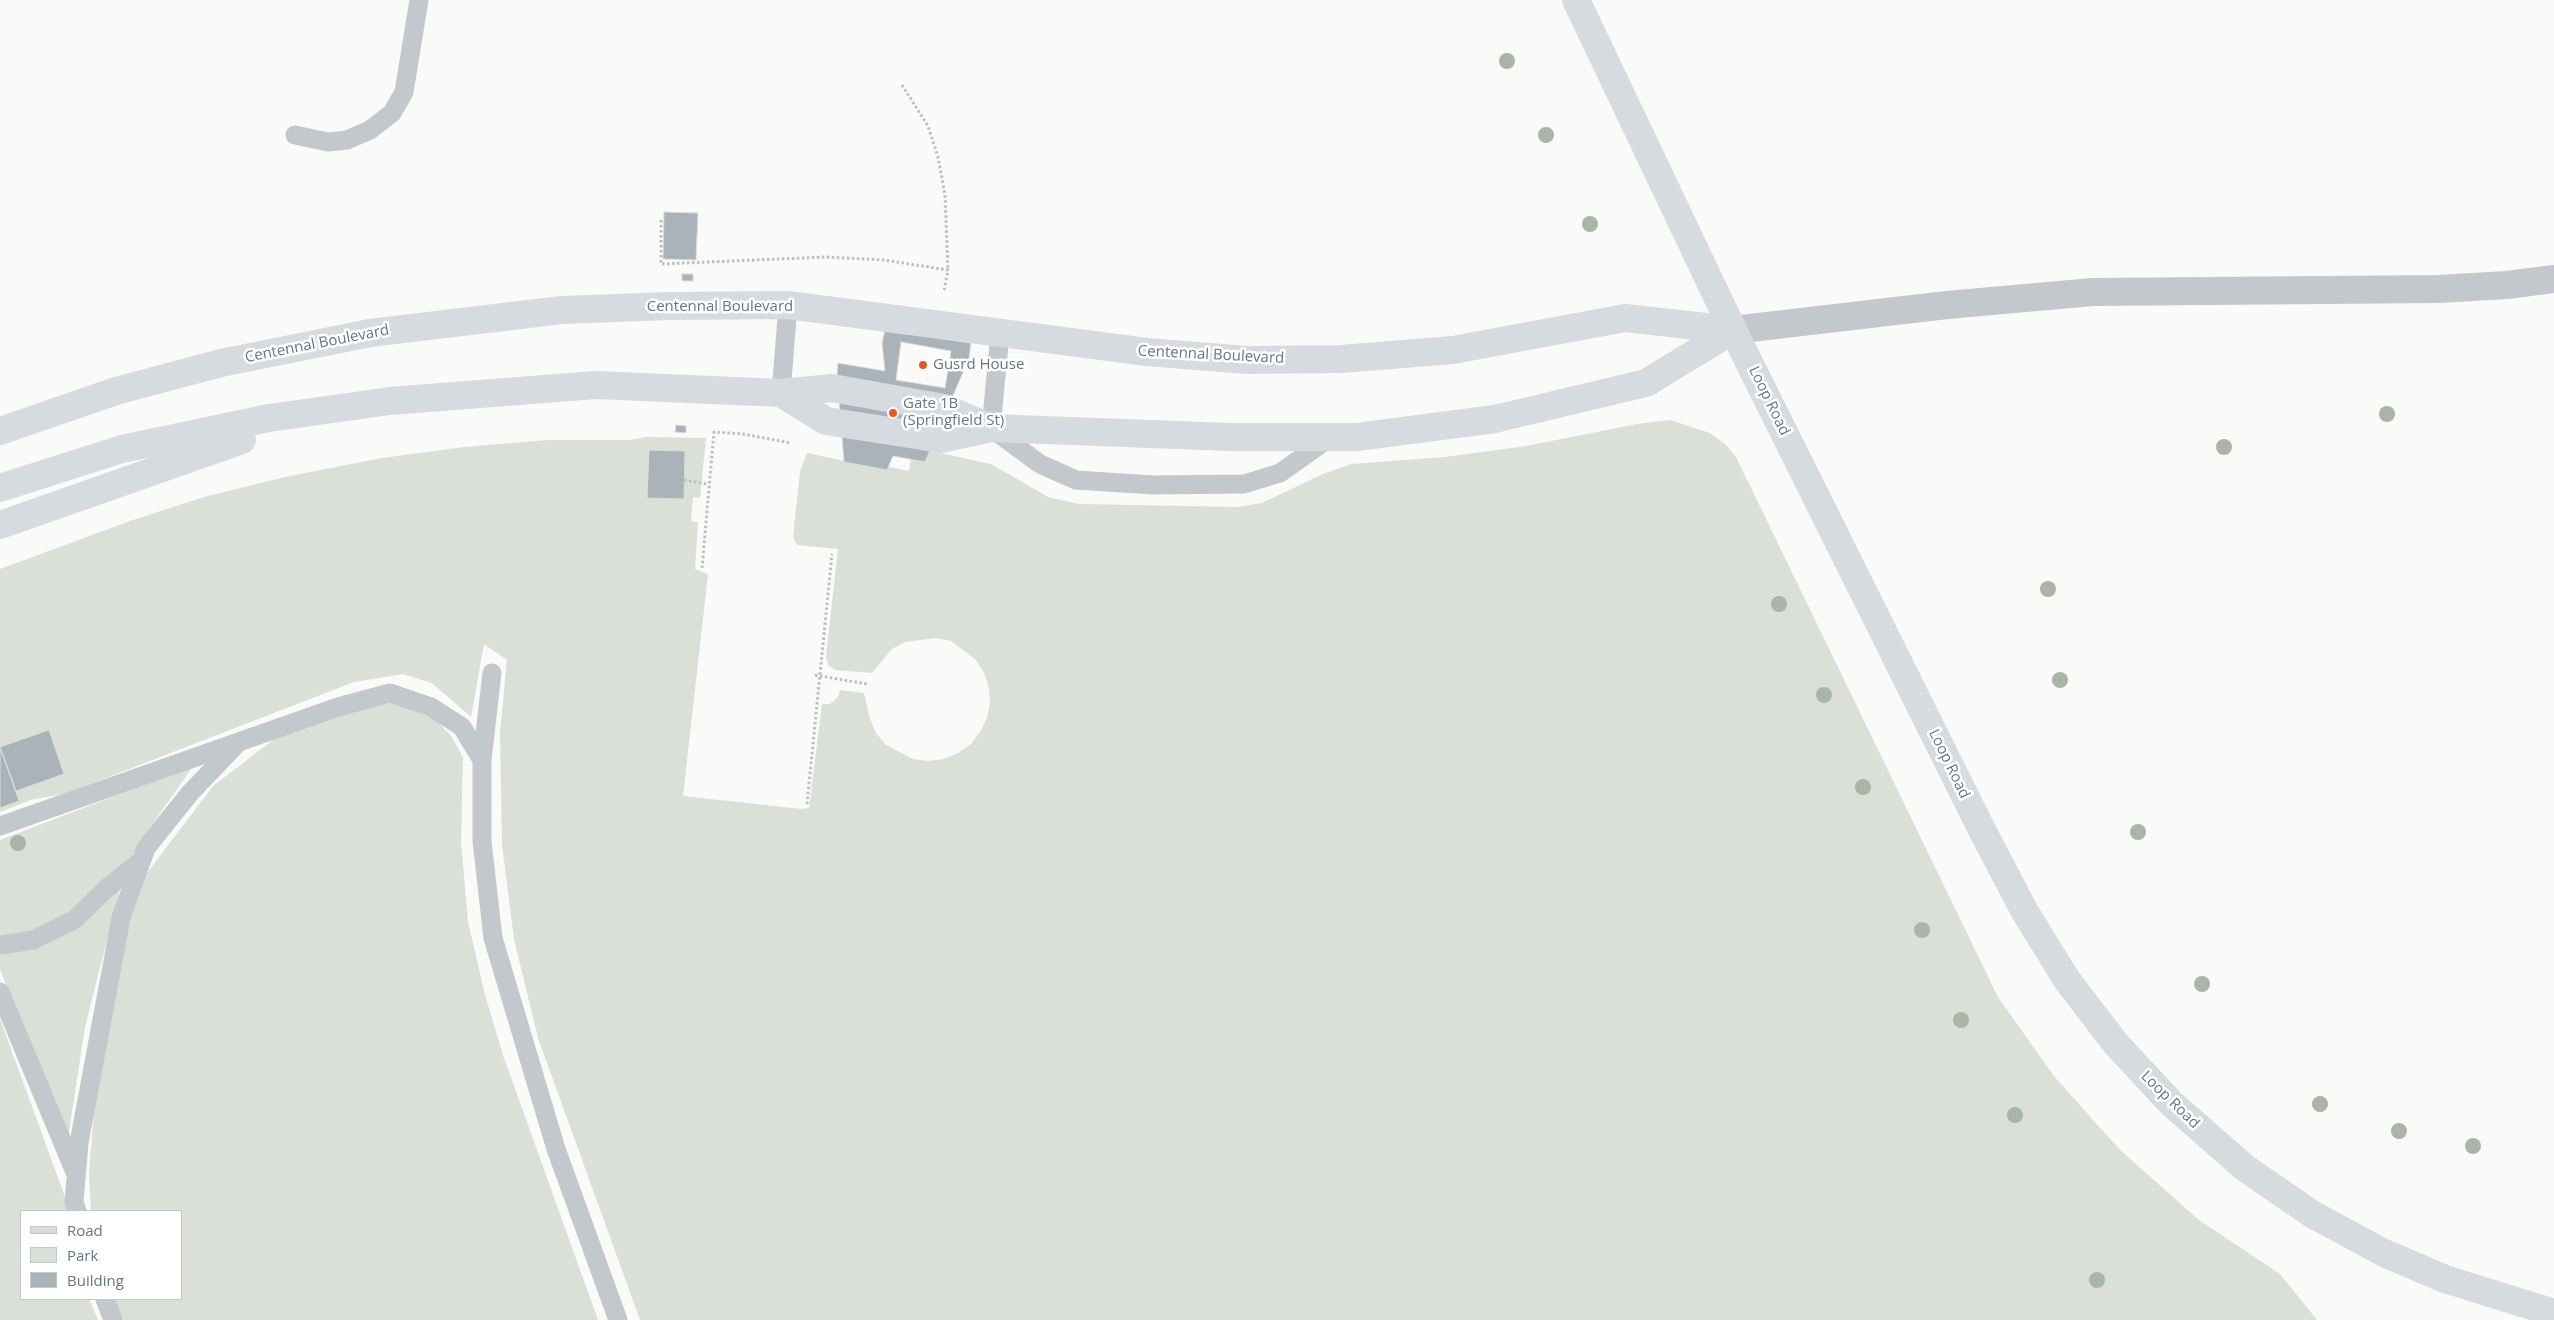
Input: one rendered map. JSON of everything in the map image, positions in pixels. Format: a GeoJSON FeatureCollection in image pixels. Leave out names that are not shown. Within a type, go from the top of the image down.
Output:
{"type":"FeatureCollection","features":[{"type":"Feature","properties":{"kind":"street","name":"Loop Road"},"geometry":{"type":"LineString","coordinates":[[1576,0],[1734,330],[1983,832],[2025,912],[2067,980],[2116,1044],[2178,1110],[2245,1168],[2312,1214],[2384,1254],[2445,1279],[2554,1313]]}},
{"type":"Feature","properties":{"kind":"street"},"geometry":{"type":"LineString","coordinates":[[0,488],[122,450],[269,418],[355,406],[596,385],[781,393],[826,421],[906,435],[942,439],[990,428],[1230,438],[1357,436],[1495,418],[1646,383],[1734,330],[1947,305],[2093,292],[2438,289],[2507,285],[2554,279]]}},
{"type":"Feature","properties":{"kind":"street","name":"Centennal Boulevard"},"geometry":{"type":"LineString","coordinates":[[0,431],[116,391],[221,363],[370,333],[435,323],[562,310],[788,305],[1147,352],[1247,360],[1340,359],[1453,350],[1625,318],[1734,330]]}},
{"type":"Feature","properties":{"kind":"street"},"geometry":{"type":"LineString","coordinates":[[0,525],[206,451],[355,406]]}},
{"type":"Feature","properties":{"kind":"lane"},"geometry":{"type":"LineString","coordinates":[[295,135],[328,142],[347,140],[370,130],[392,113],[404,92],[419,0]]}},
{"type":"Feature","properties":{"kind":"lane"},"geometry":{"type":"LineString","coordinates":[[781,393],[788,305]]}},
{"type":"Feature","properties":{"kind":"lane"},"geometry":{"type":"LineString","coordinates":[[1000,334],[990,428],[1040,464],[1076,480],[1153,485],[1244,484],[1280,473],[1332,436]]}},
{"type":"Feature","properties":{"kind":"lane"},"geometry":{"type":"LineString","coordinates":[[492,673],[482,760],[482,842],[493,938],[556,1149],[618,1320]]}},
{"type":"Feature","properties":{"kind":"lane"},"geometry":{"type":"LineString","coordinates":[[0,826],[199,755],[237,744],[338,708],[390,693],[431,706],[462,727],[482,760]]}},
{"type":"Feature","properties":{"kind":"lane"},"geometry":{"type":"LineString","coordinates":[[77,1210],[74,1202],[79,1143],[121,918],[146,848],[190,793],[237,744]]}},
{"type":"Feature","properties":{"kind":"lane"},"geometry":{"type":"LineString","coordinates":[[0,945],[33,940],[74,920],[107,888],[141,861]]}},
{"type":"Feature","properties":{"kind":"lane"},"geometry":{"type":"LineString","coordinates":[[0,992],[76,1176]]}},
{"type":"Feature","properties":{"kind":"lane"},"geometry":{"type":"LineString","coordinates":[[105,1300],[113,1320]]}},
{"type":"Feature","properties":{"kind":"path"},"geometry":{"type":"LineString","coordinates":[[902,85],[928,126],[938,157],[945,195],[948,270],[936,325]]}},
{"type":"Feature","properties":{"kind":"path"},"geometry":{"type":"LineString","coordinates":[[660,220],[661,264],[826,257],[884,260],[948,270]]}},
{"type":"Feature","properties":{"kind":"path"},"geometry":{"type":"LineString","coordinates":[[702,568],[714,432]]}},
{"type":"Feature","properties":{"kind":"path"},"geometry":{"type":"LineString","coordinates":[[684,480],[708,484]]}},
{"type":"Feature","properties":{"kind":"path"},"geometry":{"type":"LineString","coordinates":[[807,804],[832,554]]}},
{"type":"Feature","properties":{"kind":"path"},"geometry":{"type":"LineString","coordinates":[[815,675],[867,684]]}},
{"type":"Feature","properties":{"kind":"green space"},"geometry":{"type":"Polygon","coordinates":[[[1670,420],[1710,433],[1725,444],[1736,457],[1998,997],[2053,1075],[2120,1150],[2199,1220],[2280,1274],[2317,1320],[640,1320],[538,1038],[514,939],[502,845],[500,733],[507,660],[484,644],[471,717],[432,683],[403,674],[354,682],[67,793],[31,800],[0,812],[0,569],[130,521],[204,497],[285,477],[382,458],[464,447],[548,440],[630,440],[646,437],[706,438],[700,498],[693,497],[691,521],[698,522],[695,569],[708,574],[683,796],[802,809],[809,808],[822,704],[830,704],[838,697],[840,690],[864,693],[870,719],[876,733],[886,745],[913,759],[928,761],[944,759],[958,753],[971,744],[987,718],[990,703],[989,688],[984,673],[976,660],[951,641],[936,638],[905,642],[892,649],[872,673],[835,670],[828,665],[826,657],[838,549],[797,545],[793,537],[800,472],[807,453],[887,470],[888,467],[909,471],[911,459],[925,462],[930,451],[991,464],[1048,497],[1079,504],[1238,507],[1262,503],[1325,473],[1352,464],[1445,457],[1526,446],[1637,424],[1670,420]]]}},
{"type":"Feature","properties":{"kind":"green space"},"geometry":{"type":"Polygon","coordinates":[[[395,702],[436,720],[452,737],[463,758],[461,842],[468,922],[485,995],[504,1058],[598,1320],[121,1320],[113,1300],[182,1300],[182,1210],[91,1210],[89,1171],[95,1102],[125,936],[147,873],[213,786],[273,740],[314,721],[395,702]]]}},
{"type":"Feature","properties":{"kind":"green space"},"geometry":{"type":"Polygon","coordinates":[[[193,766],[145,835],[121,885],[85,1027],[67,1145],[0,969],[0,840],[193,766]]]}},
{"type":"Feature","properties":{"kind":"green space"},"geometry":{"type":"Polygon","coordinates":[[[0,1019],[64,1194],[67,1210],[20,1210],[20,1300],[89,1300],[98,1320],[0,1320],[0,1019]]]}},
{"type":"Feature","properties":{"kind":"building"},"geometry":{"type":"Polygon","coordinates":[[[664,212],[698,213],[696,260],[663,259],[664,212]]]}},
{"type":"Feature","properties":{"kind":"building"},"geometry":{"type":"Polygon","coordinates":[[[682,274],[693,274],[693,281],[682,281],[682,274]]]}},
{"type":"Feature","properties":{"kind":"building","name":"Gate 1B (Springfield St)"},"geometry":{"type":"Polygon","coordinates":[[[885,330],[971,343],[969,358],[925,462],[893,456],[887,470],[844,462],[837,375],[838,363],[885,371],[882,343],[885,330]]]}},
{"type":"Feature","properties":{"kind":"building","name":"Gusrd House"},"geometry":{"type":"Polygon","coordinates":[[[901,342],[951,351],[945,388],[896,380],[901,342]]]}},
{"type":"Feature","properties":{"kind":"building"},"geometry":{"type":"Polygon","coordinates":[[[676,425],[686,426],[686,433],[675,432],[676,425]]]}},
{"type":"Feature","properties":{"kind":"building"},"geometry":{"type":"Polygon","coordinates":[[[649,450],[685,451],[684,499],[647,498],[649,450]]]}},
{"type":"Feature","properties":{"kind":"building"},"geometry":{"type":"Polygon","coordinates":[[[49,730],[64,774],[16,791],[0,747],[49,730]]]}},
{"type":"Feature","properties":{"kind":"building"},"geometry":{"type":"Polygon","coordinates":[[[0,747],[19,801],[0,808],[0,747]]]}},
{"type":"Feature","properties":{"kind":"place","name":"Gusrd House"},"geometry":{"type":"Point","coordinates":[923,365]}},
{"type":"Feature","properties":{"kind":"place","name":"Gate 1B (Springfield St)"},"geometry":{"type":"Point","coordinates":[893,413]}}]}
